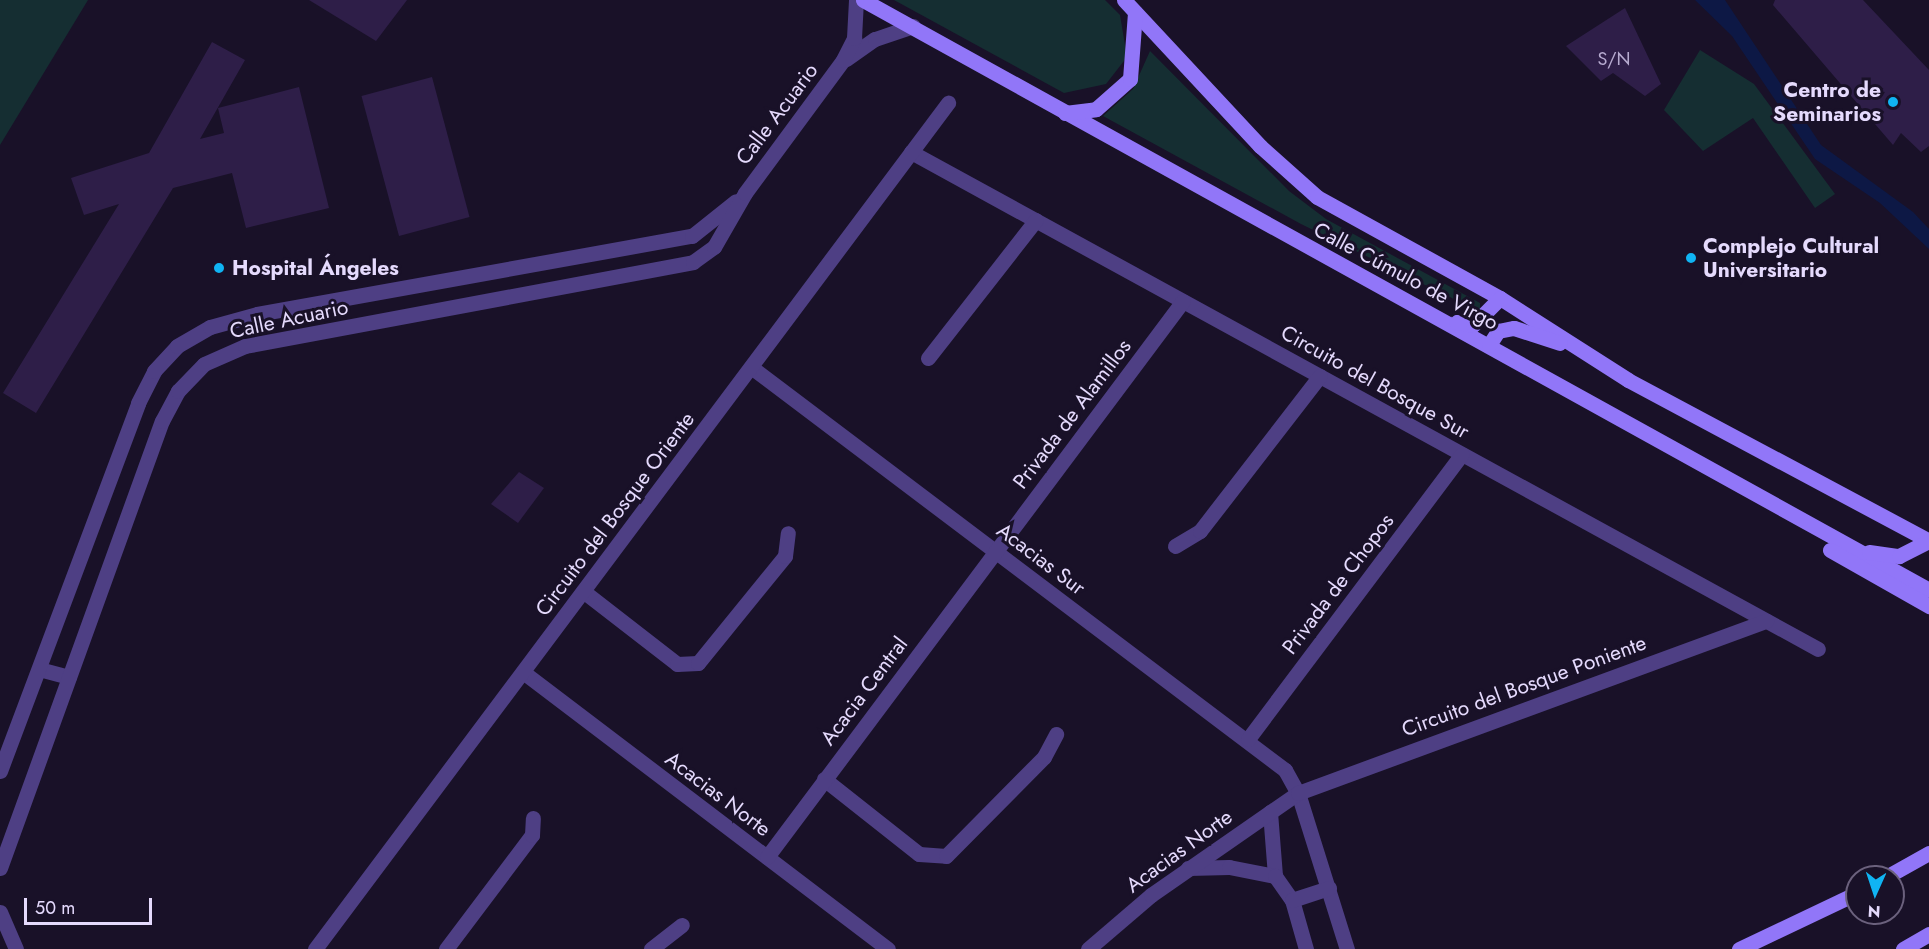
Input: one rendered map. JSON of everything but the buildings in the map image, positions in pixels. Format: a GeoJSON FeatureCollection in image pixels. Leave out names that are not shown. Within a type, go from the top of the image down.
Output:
{"type":"FeatureCollection","features":[{"type":"Feature","properties":{"kind":"main road","name":"Calle Cúmulo de Virgo"},"geometry":{"type":"LineString","coordinates":[[863,0],[1489,345],[1772,507],[1929,590]]}},
{"type":"Feature","properties":{"kind":"main road","name":"Calle Cúmulo de Virgo"},"geometry":{"type":"LineString","coordinates":[[1124,0],[1260,146],[1317,197],[1500,298],[1577,348],[1928,541]]}},
{"type":"Feature","properties":{"kind":"main road"},"geometry":{"type":"LineString","coordinates":[[1065,113],[1096,110],[1130,79],[1136,12]]}},
{"type":"Feature","properties":{"kind":"main road"},"geometry":{"type":"LineString","coordinates":[[1401,298],[1464,326],[1483,319],[1500,298]]}},
{"type":"Feature","properties":{"kind":"main road"},"geometry":{"type":"LineString","coordinates":[[1489,345],[1498,332],[1514,328],[1577,348]]}},
{"type":"Feature","properties":{"kind":"main road"},"geometry":{"type":"LineString","coordinates":[[1772,507],[1823,545],[1929,606]]}},
{"type":"Feature","properties":{"kind":"main road"},"geometry":{"type":"LineString","coordinates":[[1832,539],[1886,556],[1913,551],[1928,541]]}},
{"type":"Feature","properties":{"kind":"main road"},"geometry":{"type":"LineString","coordinates":[[1905,866],[1929,853]]}},
{"type":"Feature","properties":{"kind":"main road"},"geometry":{"type":"LineString","coordinates":[[1739,949],[1845,899]]}},
{"type":"Feature","properties":{"kind":"main road"},"geometry":{"type":"LineString","coordinates":[[1903,949],[1929,934]]}},
{"type":"Feature","properties":{"kind":"street","name":"Calle Acuario"},"geometry":{"type":"LineString","coordinates":[[0,868],[162,421],[178,391],[204,364],[245,346],[681,267],[714,247],[745,193],[843,60],[854,38],[856,0]]}},
{"type":"Feature","properties":{"kind":"street","name":"Calle Acuario"},"geometry":{"type":"LineString","coordinates":[[843,60],[874,39],[913,26]]}},
{"type":"Feature","properties":{"kind":"street","name":"Circuito del Bosque Oriente"},"geometry":{"type":"LineString","coordinates":[[315,949],[948,103]]}},
{"type":"Feature","properties":{"kind":"street","name":"Circuito del Bosque Sur"},"geometry":{"type":"LineString","coordinates":[[911,152],[1818,649]]}},
{"type":"Feature","properties":{"kind":"street","name":"Calle Acuario"},"geometry":{"type":"LineString","coordinates":[[0,771],[138,403],[154,371],[177,346],[210,327],[257,314],[692,236],[745,193]]}},
{"type":"Feature","properties":{"kind":"street"},"geometry":{"type":"LineString","coordinates":[[928,358],[1036,220]]}},
{"type":"Feature","properties":{"kind":"street","name":"Privada de Alamillos"},"geometry":{"type":"LineString","coordinates":[[995,551],[1183,301]]}},
{"type":"Feature","properties":{"kind":"street","name":"Acacias Sur"},"geometry":{"type":"LineString","coordinates":[[751,367],[1248,739],[1285,770],[1298,793],[1347,949]]}},
{"type":"Feature","properties":{"kind":"street"},"geometry":{"type":"LineString","coordinates":[[1176,546],[1200,531],[1320,376]]}},
{"type":"Feature","properties":{"kind":"street","name":"Privada de Chopos"},"geometry":{"type":"LineString","coordinates":[[1248,739],[1462,454]]}},
{"type":"Feature","properties":{"kind":"street"},"geometry":{"type":"LineString","coordinates":[[584,591],[677,664],[698,663],[785,556],[788,534]]}},
{"type":"Feature","properties":{"kind":"street","name":"Acacia Central"},"geometry":{"type":"LineString","coordinates":[[767,857],[995,551]]}},
{"type":"Feature","properties":{"kind":"street","name":"Circuito del Bosque Poniente"},"geometry":{"type":"LineString","coordinates":[[1298,793],[1766,621]]}},
{"type":"Feature","properties":{"kind":"street"},"geometry":{"type":"LineString","coordinates":[[39,669],[69,677]]}},
{"type":"Feature","properties":{"kind":"street","name":"Acacias Norte"},"geometry":{"type":"LineString","coordinates":[[523,672],[888,949]]}},
{"type":"Feature","properties":{"kind":"street"},"geometry":{"type":"LineString","coordinates":[[824,779],[920,854],[946,856],[1044,757],[1056,734]]}},
{"type":"Feature","properties":{"kind":"street","name":"Acacias Norte"},"geometry":{"type":"LineString","coordinates":[[1088,949],[1188,868],[1298,793]]}},
{"type":"Feature","properties":{"kind":"street"},"geometry":{"type":"LineString","coordinates":[[1270,812],[1275,876],[1292,900],[1306,949]]}},
{"type":"Feature","properties":{"kind":"street"},"geometry":{"type":"LineString","coordinates":[[446,949],[532,835],[533,818]]}},
{"type":"Feature","properties":{"kind":"street"},"geometry":{"type":"LineString","coordinates":[[1188,868],[1229,867],[1275,876]]}},
{"type":"Feature","properties":{"kind":"street"},"geometry":{"type":"LineString","coordinates":[[1292,900],[1329,888]]}},
{"type":"Feature","properties":{"kind":"street"},"geometry":{"type":"LineString","coordinates":[[0,912],[14,949]]}},
{"type":"Feature","properties":{"kind":"street"},"geometry":{"type":"LineString","coordinates":[[651,949],[682,925]]}},
{"type":"Feature","properties":{"kind":"street"},"geometry":{"type":"LineString","coordinates":[[0,942],[14,949]]}},
{"type":"Feature","properties":{"kind":"green space"},"geometry":{"type":"Polygon","coordinates":[[[0,0],[88,0],[0,145],[0,0]]]}},
{"type":"Feature","properties":{"kind":"green space"},"geometry":{"type":"Polygon","coordinates":[[[894,0],[1105,0],[1120,15],[1127,57],[1106,84],[1064,93],[894,0]]]}},
{"type":"Feature","properties":{"kind":"green space"},"geometry":{"type":"Polygon","coordinates":[[[1700,50],[1754,84],[1835,194],[1815,208],[1753,118],[1703,151],[1664,110],[1700,50]]]}},
{"type":"Feature","properties":{"kind":"green space"},"geometry":{"type":"Polygon","coordinates":[[[1150,51],[1289,191],[1326,219],[1480,303],[1480,312],[1301,224],[1103,116],[1133,89],[1150,51]]]}},
{"type":"Feature","properties":{"kind":"water"},"geometry":{"type":"Polygon","coordinates":[[[1695,0],[1725,0],[1821,145],[1913,212],[1929,229],[1929,249],[1880,203],[1815,159],[1732,36],[1695,0]]]}},
{"type":"Feature","properties":{"kind":"place","name":"Centro de Seminarios"},"geometry":{"type":"Point","coordinates":[1893,102]}},
{"type":"Feature","properties":{"kind":"place","name":"Complejo Cultural Universitario"},"geometry":{"type":"Point","coordinates":[1691,258]}},
{"type":"Feature","properties":{"kind":"place","name":"Hospital Ángeles"},"geometry":{"type":"Point","coordinates":[219,268]}}]}
